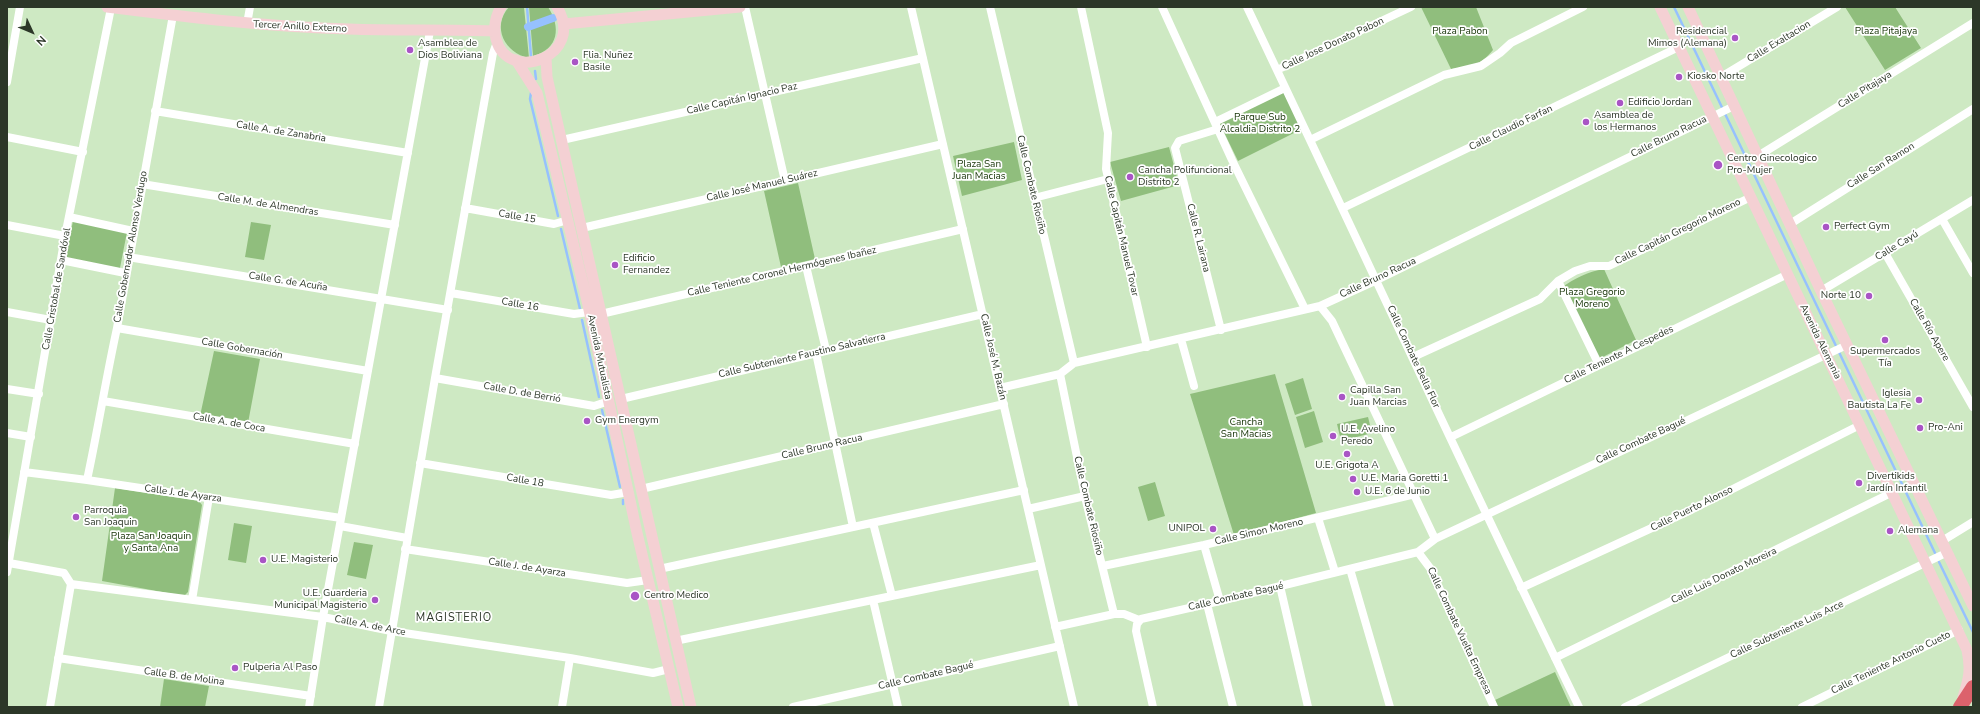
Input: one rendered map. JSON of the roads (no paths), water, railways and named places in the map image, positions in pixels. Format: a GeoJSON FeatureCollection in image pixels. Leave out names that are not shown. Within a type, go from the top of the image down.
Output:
{"type":"FeatureCollection","features":[{"type":"Feature","properties":{"kind":"highway"},"geometry":{"type":"LineString","coordinates":[[1961,704],[1973,687]]}},
{"type":"Feature","properties":{"kind":"main road","name":"Tercer Anillo Externo"},"geometry":{"type":"LineString","coordinates":[[109,7],[247,24],[348,29],[454,29],[494,31]]}},
{"type":"Feature","properties":{"kind":"main road"},"geometry":{"type":"LineString","coordinates":[[497,42],[494,31],[495,22],[502,7]]}},
{"type":"Feature","properties":{"kind":"main road"},"geometry":{"type":"LineString","coordinates":[[516,60],[536,62],[546,58],[560,44],[564,24],[557,7]]}},
{"type":"Feature","properties":{"kind":"main road"},"geometry":{"type":"LineString","coordinates":[[564,24],[740,7]]}},
{"type":"Feature","properties":{"kind":"main road","name":"Avenida Alemania"},"geometry":{"type":"LineString","coordinates":[[1660,7],[1679,47],[1716,114],[1751,197],[1788,274],[1829,353],[1860,425],[1959,630],[1967,650],[1970,663],[1970,676],[1961,704]]}},
{"type":"Feature","properties":{"kind":"main road"},"geometry":{"type":"LineString","coordinates":[[1689,7],[1721,77],[1732,107],[1758,156],[1845,346],[1973,606]]}},
{"type":"Feature","properties":{"kind":"main road","name":"Avenida Mutualista"},"geometry":{"type":"LineString","coordinates":[[497,42],[508,56],[516,60],[537,92],[568,220],[637,533],[678,707]]}},
{"type":"Feature","properties":{"kind":"main road","name":"Avenida Mutualista"},"geometry":{"type":"LineString","coordinates":[[546,58],[547,76],[621,398],[640,489],[691,707]]}},
{"type":"Feature","properties":{"kind":"main road"},"geometry":{"type":"LineString","coordinates":[[637,533],[645,539],[652,564],[655,568],[659,569]]}},
{"type":"Feature","properties":{"kind":"main road"},"geometry":{"type":"LineString","coordinates":[[648,580],[656,584],[659,588],[664,613],[670,620]]}},
{"type":"Feature","properties":{"kind":"street"},"geometry":{"type":"LineString","coordinates":[[7,82],[20,7]]}},
{"type":"Feature","properties":{"kind":"street","name":"Calle Cristobal de Sandóval"},"geometry":{"type":"LineString","coordinates":[[8,567],[65,236],[83,152],[109,7]]}},
{"type":"Feature","properties":{"kind":"street"},"geometry":{"type":"LineString","coordinates":[[247,24],[250,7]]}},
{"type":"Feature","properties":{"kind":"street"},"geometry":{"type":"LineString","coordinates":[[745,7],[786,181]]}},
{"type":"Feature","properties":{"kind":"street","name":"Calle José M. Bazán"},"geometry":{"type":"LineString","coordinates":[[911,7],[1074,707]]}},
{"type":"Feature","properties":{"kind":"street","name":"Calle Combate Riosiño"},"geometry":{"type":"LineString","coordinates":[[990,7],[1074,363]]}},
{"type":"Feature","properties":{"kind":"street","name":"Calle Capitán Manuel Tovar"},"geometry":{"type":"LineString","coordinates":[[1081,7],[1108,133],[1106,169],[1147,347]]}},
{"type":"Feature","properties":{"kind":"street"},"geometry":{"type":"LineString","coordinates":[[1162,7],[1217,126],[1305,309]]}},
{"type":"Feature","properties":{"kind":"street","name":"Calle Combate Bella Flor"},"geometry":{"type":"LineString","coordinates":[[1247,7],[1377,280],[1486,515],[1579,707]]}},
{"type":"Feature","properties":{"kind":"street","name":"Calle Jose Donato Pabon"},"geometry":{"type":"LineString","coordinates":[[1277,70],[1411,7]]}},
{"type":"Feature","properties":{"kind":"street"},"geometry":{"type":"LineString","coordinates":[[1310,140],[1444,75],[1481,66],[1500,53],[1511,43],[1584,7]]}},
{"type":"Feature","properties":{"kind":"street","name":"Calle Exaltacion"},"geometry":{"type":"LineString","coordinates":[[1721,77],[1837,7]]}},
{"type":"Feature","properties":{"kind":"street","name":"Calle Gobernador Alonso Verdugo"},"geometry":{"type":"LineString","coordinates":[[87,480],[117,328],[125,272],[173,14]]}},
{"type":"Feature","properties":{"kind":"street","name":"Calle Pitajaya"},"geometry":{"type":"LineString","coordinates":[[1758,156],[1973,23]]}},
{"type":"Feature","properties":{"kind":"street"},"geometry":{"type":"LineString","coordinates":[[309,707],[323,617],[430,30]]}},
{"type":"Feature","properties":{"kind":"street"},"geometry":{"type":"LineString","coordinates":[[379,707],[405,549],[492,53],[497,42]]}},
{"type":"Feature","properties":{"kind":"street","name":"Calle Claudio Farfan"},"geometry":{"type":"LineString","coordinates":[[1343,208],[1679,47]]}},
{"type":"Feature","properties":{"kind":"street","name":"Calle Capitán Ignacio Paz"},"geometry":{"type":"LineString","coordinates":[[562,140],[923,58]]}},
{"type":"Feature","properties":{"kind":"street","name":"Calle R. Lairana"},"geometry":{"type":"LineString","coordinates":[[1221,330],[1175,148],[1179,141],[1217,126],[1285,88]]}},
{"type":"Feature","properties":{"kind":"street","name":"Calle Bruno Racua"},"geometry":{"type":"LineString","coordinates":[[1000,388],[1060,374],[1074,363],[1320,306],[1377,280],[1732,107]]}},
{"type":"Feature","properties":{"kind":"street","name":"Calle San Ramon"},"geometry":{"type":"LineString","coordinates":[[1790,224],[1973,109]]}},
{"type":"Feature","properties":{"kind":"street","name":"Calle A. de Zanabria"},"geometry":{"type":"LineString","coordinates":[[155,111],[408,153]]}},
{"type":"Feature","properties":{"kind":"street"},"geometry":{"type":"LineString","coordinates":[[7,137],[83,152]]}},
{"type":"Feature","properties":{"kind":"street","name":"Calle José Manuel Suárez"},"geometry":{"type":"LineString","coordinates":[[582,228],[943,144]]}},
{"type":"Feature","properties":{"kind":"street"},"geometry":{"type":"LineString","coordinates":[[1034,198],[1108,179]]}},
{"type":"Feature","properties":{"kind":"street","name":"Calle M. de Almendras"},"geometry":{"type":"LineString","coordinates":[[142,184],[395,225]]}},
{"type":"Feature","properties":{"kind":"street","name":"Calle Capitán Gregorio Moreno"},"geometry":{"type":"LineString","coordinates":[[1413,357],[1540,299],[1558,281],[1575,271],[1590,266],[1609,266],[1751,197]]}},
{"type":"Feature","properties":{"kind":"street","name":"Calle Cayú"},"geometry":{"type":"LineString","coordinates":[[1821,291],[1973,200]]}},
{"type":"Feature","properties":{"kind":"street","name":"Calle 15"},"geometry":{"type":"LineString","coordinates":[[465,208],[554,224],[568,220]]}},
{"type":"Feature","properties":{"kind":"street"},"geometry":{"type":"LineString","coordinates":[[69,218],[133,231]]}},
{"type":"Feature","properties":{"kind":"street"},"geometry":{"type":"LineString","coordinates":[[1942,219],[1973,272]]}},
{"type":"Feature","properties":{"kind":"street"},"geometry":{"type":"LineString","coordinates":[[7,226],[65,236]]}},
{"type":"Feature","properties":{"kind":"street","name":"Calle Teniente Coronel Hermógenes Ibañez"},"geometry":{"type":"LineString","coordinates":[[601,314],[963,229]]}},
{"type":"Feature","properties":{"kind":"street","name":"Calle Río Apere"},"geometry":{"type":"LineString","coordinates":[[1885,253],[1973,407]]}},
{"type":"Feature","properties":{"kind":"street","name":"Calle G. de Acuña"},"geometry":{"type":"LineString","coordinates":[[128,257],[448,310]]}},
{"type":"Feature","properties":{"kind":"street"},"geometry":{"type":"LineString","coordinates":[[61,260],[125,272]]}},
{"type":"Feature","properties":{"kind":"street"},"geometry":{"type":"LineString","coordinates":[[806,266],[826,350]]}},
{"type":"Feature","properties":{"kind":"street","name":"Calle Teniente A Cespedes"},"geometry":{"type":"LineString","coordinates":[[1450,436],[1788,274]]}},
{"type":"Feature","properties":{"kind":"street"},"geometry":{"type":"LineString","coordinates":[[1558,281],[1599,365]]}},
{"type":"Feature","properties":{"kind":"street","name":"Calle 16"},"geometry":{"type":"LineString","coordinates":[[451,293],[574,314],[589,312]]}},
{"type":"Feature","properties":{"kind":"street"},"geometry":{"type":"LineString","coordinates":[[1320,306],[1332,321],[1435,539],[1418,552]]}},
{"type":"Feature","properties":{"kind":"street"},"geometry":{"type":"LineString","coordinates":[[7,312],[51,320]]}},
{"type":"Feature","properties":{"kind":"street","name":"Calle Subteniente Faustino Salvatierra"},"geometry":{"type":"LineString","coordinates":[[621,398],[982,314]]}},
{"type":"Feature","properties":{"kind":"street","name":"Calle Gobernación"},"geometry":{"type":"LineString","coordinates":[[117,328],[368,371]]}},
{"type":"Feature","properties":{"kind":"street"},"geometry":{"type":"LineString","coordinates":[[1181,339],[1194,386]]}},
{"type":"Feature","properties":{"kind":"street","name":"Calle Combate Bagué"},"geometry":{"type":"LineString","coordinates":[[1435,539],[1845,346]]}},
{"type":"Feature","properties":{"kind":"street"},"geometry":{"type":"LineString","coordinates":[[816,353],[853,527]]}},
{"type":"Feature","properties":{"kind":"street","name":"Calle Combate Riosiño"},"geometry":{"type":"LineString","coordinates":[[1060,374],[1085,496],[1114,614]]}},
{"type":"Feature","properties":{"kind":"street","name":"Calle D. de Berrió"},"geometry":{"type":"LineString","coordinates":[[435,378],[594,406],[609,401]]}},
{"type":"Feature","properties":{"kind":"street"},"geometry":{"type":"LineString","coordinates":[[7,389],[39,394]]}},
{"type":"Feature","properties":{"kind":"street","name":"Calle A. de Coca"},"geometry":{"type":"LineString","coordinates":[[103,402],[355,444]]}},
{"type":"Feature","properties":{"kind":"street","name":"Calle Bruno Racua"},"geometry":{"type":"LineString","coordinates":[[640,489],[1004,404]]}},
{"type":"Feature","properties":{"kind":"street","name":"Calle Puerto Alonso"},"geometry":{"type":"LineString","coordinates":[[1521,588],[1691,510],[1860,425]]}},
{"type":"Feature","properties":{"kind":"street"},"geometry":{"type":"LineString","coordinates":[[7,433],[31,437]]}},
{"type":"Feature","properties":{"kind":"street","name":"Calle 18"},"geometry":{"type":"LineString","coordinates":[[420,463],[611,495],[629,492]]}},
{"type":"Feature","properties":{"kind":"street","name":"Calle J. de Ayarza"},"geometry":{"type":"LineString","coordinates":[[24,472],[208,497],[341,522],[407,538]]}},
{"type":"Feature","properties":{"kind":"street"},"geometry":{"type":"LineString","coordinates":[[659,569],[1024,490]]}},
{"type":"Feature","properties":{"kind":"street","name":"Calle Luis Donato Moreira"},"geometry":{"type":"LineString","coordinates":[[1556,658],[1893,492]]}},
{"type":"Feature","properties":{"kind":"street","name":"Calle Simon Moreno"},"geometry":{"type":"LineString","coordinates":[[1103,566],[1318,518],[1415,494]]}},
{"type":"Feature","properties":{"kind":"street"},"geometry":{"type":"LineString","coordinates":[[1028,509],[1085,496]]}},
{"type":"Feature","properties":{"kind":"street"},"geometry":{"type":"LineString","coordinates":[[192,600],[208,497]]}},
{"type":"Feature","properties":{"kind":"street"},"geometry":{"type":"LineString","coordinates":[[1318,518],[1335,572]]}},
{"type":"Feature","properties":{"kind":"street"},"geometry":{"type":"LineString","coordinates":[[873,522],[892,596]]}},
{"type":"Feature","properties":{"kind":"street"},"geometry":{"type":"LineString","coordinates":[[1942,541],[1973,522]]}},
{"type":"Feature","properties":{"kind":"street"},"geometry":{"type":"LineString","coordinates":[[1204,544],[1220,601]]}},
{"type":"Feature","properties":{"kind":"street","name":"Calle J. de Ayarza"},"geometry":{"type":"LineString","coordinates":[[405,549],[627,583],[648,580]]}},
{"type":"Feature","properties":{"kind":"street","name":"Calle Combate Bagué"},"geometry":{"type":"LineString","coordinates":[[1139,620],[1144,617],[1220,601],[1418,552]]}},
{"type":"Feature","properties":{"kind":"street","name":"Calle Combate Vuelta Empresa"},"geometry":{"type":"LineString","coordinates":[[1418,552],[1430,568],[1494,707]]}},
{"type":"Feature","properties":{"kind":"street","name":"Calle Subteniente Luis Arce"},"geometry":{"type":"LineString","coordinates":[[1625,707],[1946,553]]}},
{"type":"Feature","properties":{"kind":"street"},"geometry":{"type":"LineString","coordinates":[[675,641],[1041,565]]}},
{"type":"Feature","properties":{"kind":"street"},"geometry":{"type":"LineString","coordinates":[[8,567],[64,573],[71,584],[50,707]]}},
{"type":"Feature","properties":{"kind":"street"},"geometry":{"type":"LineString","coordinates":[[1350,569],[1390,707]]}},
{"type":"Feature","properties":{"kind":"street","name":"Calle A. de Arce"},"geometry":{"type":"LineString","coordinates":[[71,584],[323,617],[391,631],[570,658],[653,673],[669,669]]}},
{"type":"Feature","properties":{"kind":"street"},"geometry":{"type":"LineString","coordinates":[[1280,586],[1308,707]]}},
{"type":"Feature","properties":{"kind":"street"},"geometry":{"type":"LineString","coordinates":[[873,600],[898,707]]}},
{"type":"Feature","properties":{"kind":"street"},"geometry":{"type":"LineString","coordinates":[[1207,604],[1232,707]]}},
{"type":"Feature","properties":{"kind":"street"},"geometry":{"type":"LineString","coordinates":[[1055,627],[1114,614],[1124,614],[1139,620],[1136,631],[1153,707]]}},
{"type":"Feature","properties":{"kind":"street","name":"Calle Teniente Antonio Cueto"},"geometry":{"type":"LineString","coordinates":[[1802,707],[1959,630]]}},
{"type":"Feature","properties":{"kind":"street","name":"Calle Combate Bagué"},"geometry":{"type":"LineString","coordinates":[[793,707],[1060,646]]}},
{"type":"Feature","properties":{"kind":"street","name":"Calle B. de Molina"},"geometry":{"type":"LineString","coordinates":[[58,658],[310,696]]}},
{"type":"Feature","properties":{"kind":"street"},"geometry":{"type":"LineString","coordinates":[[562,707],[570,658]]}},
{"type":"Feature","properties":{"kind":"waterway"},"geometry":{"type":"LineString","coordinates":[[527,7],[531,56]]}},
{"type":"Feature","properties":{"kind":"waterway"},"geometry":{"type":"LineString","coordinates":[[1674,7],[1935,553]]}},
{"type":"Feature","properties":{"kind":"waterway"},"geometry":{"type":"LineString","coordinates":[[528,27],[553,18]]}},
{"type":"Feature","properties":{"kind":"waterway"},"geometry":{"type":"LineString","coordinates":[[535,71],[536,79]]}},
{"type":"Feature","properties":{"kind":"waterway"},"geometry":{"type":"LineString","coordinates":[[531,93],[530,99],[558,216]]}},
{"type":"Feature","properties":{"kind":"waterway"},"geometry":{"type":"LineString","coordinates":[[561,229],[580,309]]}},
{"type":"Feature","properties":{"kind":"waterway"},"geometry":{"type":"LineString","coordinates":[[582,320],[599,397]]}},
{"type":"Feature","properties":{"kind":"waterway"},"geometry":{"type":"LineString","coordinates":[[602,410],[620,487]]}},
{"type":"Feature","properties":{"kind":"waterway"},"geometry":{"type":"LineString","coordinates":[[1939,562],[1973,632]]}},
{"type":"Feature","properties":{"kind":"place","name":"Residencial Mimos (Alemana)"},"geometry":{"type":"Point","coordinates":[1735,38]}},
{"type":"Feature","properties":{"kind":"place","name":"Asamblea de Dios Boliviana"},"geometry":{"type":"Point","coordinates":[410,50]}},
{"type":"Feature","properties":{"kind":"place","name":"Flia. Nuñez Basile"},"geometry":{"type":"Point","coordinates":[575,62]}},
{"type":"Feature","properties":{"kind":"place","name":"Kiosko Norte"},"geometry":{"type":"Point","coordinates":[1679,77]}},
{"type":"Feature","properties":{"kind":"place","name":"Edificio Jordan"},"geometry":{"type":"Point","coordinates":[1620,103]}},
{"type":"Feature","properties":{"kind":"place","name":"Asamblea de los Hermanos"},"geometry":{"type":"Point","coordinates":[1586,122]}},
{"type":"Feature","properties":{"kind":"place","name":"Centro Ginecologico Pro-Mujer"},"geometry":{"type":"Point","coordinates":[1718,165]}},
{"type":"Feature","properties":{"kind":"place","name":"Cancha Polifuncional Distrito 2"},"geometry":{"type":"Point","coordinates":[1130,177]}},
{"type":"Feature","properties":{"kind":"place","name":"Perfect Gym"},"geometry":{"type":"Point","coordinates":[1826,227]}},
{"type":"Feature","properties":{"kind":"place","name":"Edificio Fernandez"},"geometry":{"type":"Point","coordinates":[615,265]}},
{"type":"Feature","properties":{"kind":"place","name":"Norte 10"},"geometry":{"type":"Point","coordinates":[1869,296]}},
{"type":"Feature","properties":{"kind":"place","name":"Supermercados Tía"},"geometry":{"type":"Point","coordinates":[1885,340]}},
{"type":"Feature","properties":{"kind":"place","name":"Capilla San Juan Marcias"},"geometry":{"type":"Point","coordinates":[1342,397]}},
{"type":"Feature","properties":{"kind":"place","name":"Iglesia Bautista La Fe"},"geometry":{"type":"Point","coordinates":[1919,400]}},
{"type":"Feature","properties":{"kind":"place","name":"Gym Energym"},"geometry":{"type":"Point","coordinates":[587,421]}},
{"type":"Feature","properties":{"kind":"place","name":"Pro-Ani"},"geometry":{"type":"Point","coordinates":[1920,428]}},
{"type":"Feature","properties":{"kind":"place","name":"U.E. Avelino Peredo"},"geometry":{"type":"Point","coordinates":[1333,436]}},
{"type":"Feature","properties":{"kind":"place","name":"U.E. Grigota A"},"geometry":{"type":"Point","coordinates":[1347,454]}},
{"type":"Feature","properties":{"kind":"place","name":"U.E. Maria Goretti 1"},"geometry":{"type":"Point","coordinates":[1353,479]}},
{"type":"Feature","properties":{"kind":"place","name":"Divertikids Jardín Infantil"},"geometry":{"type":"Point","coordinates":[1859,483]}},
{"type":"Feature","properties":{"kind":"place","name":"U.E. 6 de Junio"},"geometry":{"type":"Point","coordinates":[1357,492]}},
{"type":"Feature","properties":{"kind":"place","name":"Parroquia San Joaquin"},"geometry":{"type":"Point","coordinates":[76,517]}},
{"type":"Feature","properties":{"kind":"place","name":"UNIPOL"},"geometry":{"type":"Point","coordinates":[1213,529]}},
{"type":"Feature","properties":{"kind":"place","name":"Alemana"},"geometry":{"type":"Point","coordinates":[1890,531]}},
{"type":"Feature","properties":{"kind":"place","name":"U.E. Magisterio"},"geometry":{"type":"Point","coordinates":[263,560]}},
{"type":"Feature","properties":{"kind":"place","name":"Centro Medico"},"geometry":{"type":"Point","coordinates":[635,596]}},
{"type":"Feature","properties":{"kind":"place","name":"U.E. Guarderia Municipal Magisterio"},"geometry":{"type":"Point","coordinates":[375,600]}},
{"type":"Feature","properties":{"kind":"place","name":"Pulperia Al Paso"},"geometry":{"type":"Point","coordinates":[235,668]}},
{"type":"Feature","properties":{"kind":"district","name":"MAGISTERIO"},"geometry":{"type":"Point","coordinates":[454,618]}},
{"type":"Feature","properties":{"kind":"park label","name":"Plaza Pabon"},"geometry":{"type":"Point","coordinates":[1460,32]}},
{"type":"Feature","properties":{"kind":"park label","name":"Plaza Pitajaya"},"geometry":{"type":"Point","coordinates":[1886,32]}},
{"type":"Feature","properties":{"kind":"park label","name":"Parque Sub Alcaldia Distrito 2"},"geometry":{"type":"Point","coordinates":[1260,124]}},
{"type":"Feature","properties":{"kind":"park label","name":"Plaza San Juan Macias"},"geometry":{"type":"Point","coordinates":[979,170]}},
{"type":"Feature","properties":{"kind":"park label","name":"Plaza Gregorio Moreno"},"geometry":{"type":"Point","coordinates":[1592,298]}},
{"type":"Feature","properties":{"kind":"park label","name":"Cancha San Macias"},"geometry":{"type":"Point","coordinates":[1246,428]}},
{"type":"Feature","properties":{"kind":"park label","name":"Plaza San Joaquin y Santa Ana"},"geometry":{"type":"Point","coordinates":[151,542]}}]}
